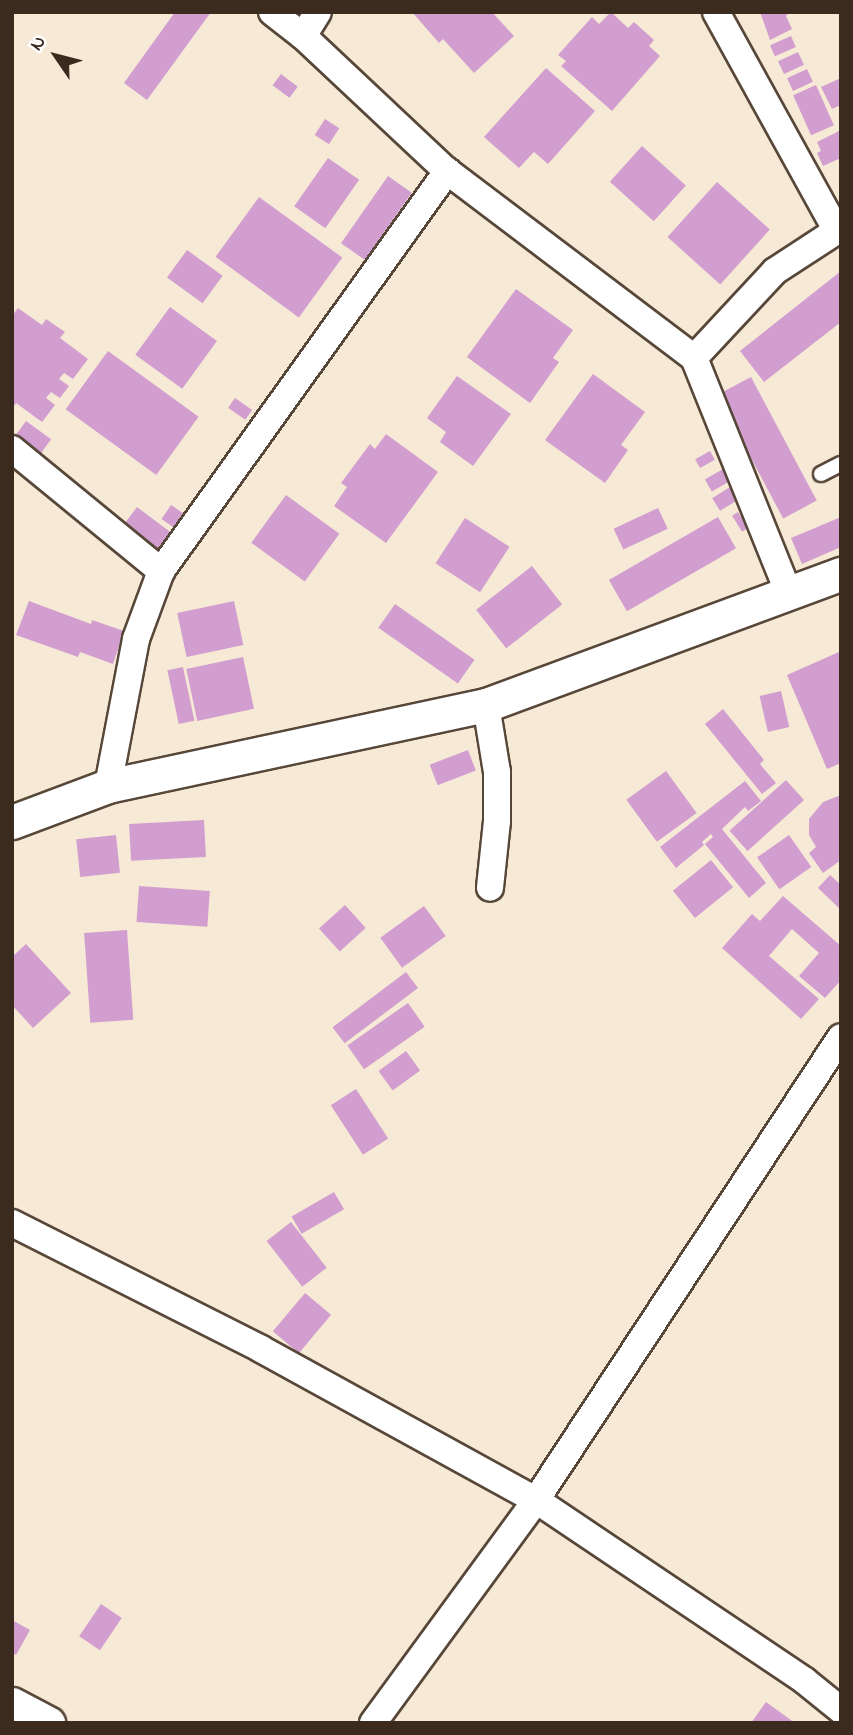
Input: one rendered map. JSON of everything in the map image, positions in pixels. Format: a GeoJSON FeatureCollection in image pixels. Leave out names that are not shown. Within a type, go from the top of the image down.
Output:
{"type":"FeatureCollection","features":[{"type":"Feature","properties":{"kind":"street"},"geometry":{"type":"LineString","coordinates":[[272,12],[303,36],[447,171],[694,358],[789,594]]}},
{"type":"Feature","properties":{"kind":"street"},"geometry":{"type":"LineString","coordinates":[[303,36],[318,12]]}},
{"type":"Feature","properties":{"kind":"street"},"geometry":{"type":"LineString","coordinates":[[694,358],[775,271],[839,228],[716,12]]}},
{"type":"Feature","properties":{"kind":"street"},"geometry":{"type":"LineString","coordinates":[[108,786],[136,639],[162,571],[447,171]]}},
{"type":"Feature","properties":{"kind":"street"},"geometry":{"type":"LineString","coordinates":[[12,449],[162,571]]}},
{"type":"Feature","properties":{"kind":"street"},"geometry":{"type":"LineString","coordinates":[[12,822],[108,786],[486,705],[841,574]]}},
{"type":"Feature","properties":{"kind":"street"},"geometry":{"type":"LineString","coordinates":[[486,705],[498,772],[497,821],[490,888]]}},
{"type":"Feature","properties":{"kind":"street"},"geometry":{"type":"LineString","coordinates":[[373,1723],[536,1500],[841,1037]]}},
{"type":"Feature","properties":{"kind":"street"},"geometry":{"type":"LineString","coordinates":[[12,1223],[261,1349],[536,1500],[805,1681],[841,1710]]}},
{"type":"Feature","properties":{"kind":"street"},"geometry":{"type":"LineString","coordinates":[[12,1704],[48,1723]]}},
{"type":"Feature","properties":{"kind":"lane"},"geometry":{"type":"LineString","coordinates":[[821,474],[841,464]]}},
{"type":"Feature","properties":{"kind":"building"},"geometry":{"type":"Polygon","coordinates":[[[175,12],[211,12],[147,100],[124,83],[175,12]]]}},
{"type":"Feature","properties":{"kind":"building"},"geometry":{"type":"Polygon","coordinates":[[[412,12],[492,12],[514,36],[474,73],[443,39],[439,43],[412,12]]]}},
{"type":"Feature","properties":{"kind":"building"},"geometry":{"type":"Polygon","coordinates":[[[611,12],[628,28],[634,22],[654,40],[649,46],[660,56],[612,111],[561,66],[566,61],[558,55],[592,17],[599,24],[611,12]]]}},
{"type":"Feature","properties":{"kind":"building"},"geometry":{"type":"Polygon","coordinates":[[[760,12],[789,12],[786,16],[792,29],[770,40],[760,12]]]}},
{"type":"Feature","properties":{"kind":"building"},"geometry":{"type":"Polygon","coordinates":[[[791,36],[796,47],[775,56],[770,45],[791,36]]]}},
{"type":"Feature","properties":{"kind":"building"},"geometry":{"type":"Polygon","coordinates":[[[798,52],[804,65],[784,74],[778,61],[798,52]]]}},
{"type":"Feature","properties":{"kind":"building"},"geometry":{"type":"Polygon","coordinates":[[[546,68],[595,111],[548,164],[534,152],[519,168],[484,137],[546,68]]]}},
{"type":"Feature","properties":{"kind":"building"},"geometry":{"type":"Polygon","coordinates":[[[807,69],[813,82],[793,91],[787,78],[807,69]]]}},
{"type":"Feature","properties":{"kind":"building"},"geometry":{"type":"Polygon","coordinates":[[[281,74],[298,87],[289,98],[273,85],[281,74]]]}},
{"type":"Feature","properties":{"kind":"building"},"geometry":{"type":"Polygon","coordinates":[[[841,78],[841,105],[832,109],[821,87],[841,78]]]}},
{"type":"Feature","properties":{"kind":"building"},"geometry":{"type":"Polygon","coordinates":[[[816,85],[834,125],[811,135],[793,95],[816,85]]]}},
{"type":"Feature","properties":{"kind":"building"},"geometry":{"type":"Polygon","coordinates":[[[325,119],[339,128],[329,144],[315,135],[325,119]]]}},
{"type":"Feature","properties":{"kind":"building"},"geometry":{"type":"Polygon","coordinates":[[[841,130],[841,158],[823,166],[817,153],[821,151],[817,142],[841,130]]]}},
{"type":"Feature","properties":{"kind":"building"},"geometry":{"type":"Polygon","coordinates":[[[642,146],[686,185],[654,221],[610,182],[642,146]]]}},
{"type":"Feature","properties":{"kind":"building"},"geometry":{"type":"Polygon","coordinates":[[[328,158],[359,180],[325,228],[294,206],[328,158]]]}},
{"type":"Feature","properties":{"kind":"building"},"geometry":{"type":"Polygon","coordinates":[[[388,176],[412,193],[365,260],[341,243],[388,176]]]}},
{"type":"Feature","properties":{"kind":"building"},"geometry":{"type":"Polygon","coordinates":[[[717,182],[770,230],[720,285],[667,237],[717,182]]]}},
{"type":"Feature","properties":{"kind":"building"},"geometry":{"type":"Polygon","coordinates":[[[259,197],[342,258],[299,317],[216,257],[259,197]]]}},
{"type":"Feature","properties":{"kind":"building"},"geometry":{"type":"Polygon","coordinates":[[[187,250],[223,276],[203,303],[167,278],[187,250]]]}},
{"type":"Feature","properties":{"kind":"building"},"geometry":{"type":"Polygon","coordinates":[[[841,271],[841,322],[764,382],[740,351],[841,271]]]}},
{"type":"Feature","properties":{"kind":"building"},"geometry":{"type":"Polygon","coordinates":[[[516,289],[573,330],[553,358],[559,362],[530,403],[467,357],[516,289]]]}},
{"type":"Feature","properties":{"kind":"building"},"geometry":{"type":"Polygon","coordinates":[[[170,307],[217,341],[182,389],[135,355],[170,307]]]}},
{"type":"Feature","properties":{"kind":"building"},"geometry":{"type":"Polygon","coordinates":[[[18,308],[42,325],[46,319],[65,332],[60,338],[88,359],[73,379],[64,373],[59,379],[69,386],[60,398],[51,392],[46,398],[55,405],[42,422],[16,403],[12,409],[12,316],[18,308]]]}},
{"type":"Feature","properties":{"kind":"building"},"geometry":{"type":"Polygon","coordinates":[[[108,351],[199,417],[156,475],[66,409],[108,351]]]}},
{"type":"Feature","properties":{"kind":"building"},"geometry":{"type":"Polygon","coordinates":[[[593,374],[645,412],[621,445],[628,450],[605,483],[545,440],[593,374]]]}},
{"type":"Feature","properties":{"kind":"building"},"geometry":{"type":"Polygon","coordinates":[[[457,376],[511,414],[473,466],[440,442],[446,432],[427,418],[457,376]]]}},
{"type":"Feature","properties":{"kind":"building"},"geometry":{"type":"Polygon","coordinates":[[[751,377],[817,501],[783,518],[717,395],[751,377]]]}},
{"type":"Feature","properties":{"kind":"building"},"geometry":{"type":"Polygon","coordinates":[[[235,398],[252,410],[245,420],[228,408],[235,398]]]}},
{"type":"Feature","properties":{"kind":"building"},"geometry":{"type":"Polygon","coordinates":[[[26,421],[51,439],[37,459],[12,440],[26,421]]]}},
{"type":"Feature","properties":{"kind":"building"},"geometry":{"type":"Polygon","coordinates":[[[386,434],[438,472],[386,543],[334,506],[347,487],[341,483],[370,444],[375,449],[386,434]]]}},
{"type":"Feature","properties":{"kind":"building"},"geometry":{"type":"Polygon","coordinates":[[[710,451],[715,460],[700,468],[695,459],[710,451]]]}},
{"type":"Feature","properties":{"kind":"building"},"geometry":{"type":"Polygon","coordinates":[[[723,469],[730,481],[712,492],[705,480],[723,469]]]}},
{"type":"Feature","properties":{"kind":"building"},"geometry":{"type":"Polygon","coordinates":[[[730,487],[738,500],[720,511],[712,498],[730,487]]]}},
{"type":"Feature","properties":{"kind":"building"},"geometry":{"type":"Polygon","coordinates":[[[286,495],[339,534],[305,582],[251,543],[286,495]]]}},
{"type":"Feature","properties":{"kind":"building"},"geometry":{"type":"Polygon","coordinates":[[[171,505],[186,515],[176,529],[161,519],[171,505]]]}},
{"type":"Feature","properties":{"kind":"building"},"geometry":{"type":"Polygon","coordinates":[[[137,507],[173,534],[157,555],[121,528],[137,507]]]}},
{"type":"Feature","properties":{"kind":"building"},"geometry":{"type":"Polygon","coordinates":[[[658,508],[668,529],[623,550],[614,529],[658,508]]]}},
{"type":"Feature","properties":{"kind":"building"},"geometry":{"type":"Polygon","coordinates":[[[738,512],[748,528],[742,532],[732,516],[738,512]]]}},
{"type":"Feature","properties":{"kind":"building"},"geometry":{"type":"Polygon","coordinates":[[[718,517],[736,548],[627,611],[609,580],[718,517]]]}},
{"type":"Feature","properties":{"kind":"building"},"geometry":{"type":"Polygon","coordinates":[[[841,517],[841,547],[802,564],[791,538],[841,517]]]}},
{"type":"Feature","properties":{"kind":"building"},"geometry":{"type":"Polygon","coordinates":[[[465,518],[509,547],[480,592],[436,563],[465,518]]]}},
{"type":"Feature","properties":{"kind":"building"},"geometry":{"type":"Polygon","coordinates":[[[532,566],[562,605],[506,648],[476,610],[532,566]]]}},
{"type":"Feature","properties":{"kind":"building"},"geometry":{"type":"Polygon","coordinates":[[[29,601],[91,624],[92,620],[124,631],[113,664],[80,652],[78,657],[16,635],[29,601]]]}},
{"type":"Feature","properties":{"kind":"building"},"geometry":{"type":"Polygon","coordinates":[[[234,601],[243,645],[187,657],[177,613],[234,601]]]}},
{"type":"Feature","properties":{"kind":"building"},"geometry":{"type":"Polygon","coordinates":[[[395,604],[474,660],[458,683],[378,628],[395,604]]]}},
{"type":"Feature","properties":{"kind":"building"},"geometry":{"type":"Polygon","coordinates":[[[839,652],[841,763],[827,769],[787,675],[839,652]]]}},
{"type":"Feature","properties":{"kind":"building"},"geometry":{"type":"Polygon","coordinates":[[[243,657],[254,709],[197,721],[186,669],[243,657]]]}},
{"type":"Feature","properties":{"kind":"building"},"geometry":{"type":"Polygon","coordinates":[[[183,667],[194,721],[179,724],[167,670],[183,667]]]}},
{"type":"Feature","properties":{"kind":"building"},"geometry":{"type":"Polygon","coordinates":[[[781,691],[789,727],[768,732],[760,696],[781,691]]]}},
{"type":"Feature","properties":{"kind":"building"},"geometry":{"type":"Polygon","coordinates":[[[723,709],[764,760],[760,764],[776,783],[762,794],[705,724],[723,709]]]}},
{"type":"Feature","properties":{"kind":"building"},"geometry":{"type":"Polygon","coordinates":[[[468,750],[476,771],[438,785],[430,765],[468,750]]]}},
{"type":"Feature","properties":{"kind":"building"},"geometry":{"type":"Polygon","coordinates":[[[666,771],[697,813],[657,842],[626,800],[666,771]]]}},
{"type":"Feature","properties":{"kind":"building"},"geometry":{"type":"Polygon","coordinates":[[[786,780],[804,800],[748,851],[730,831],[786,780]]]}},
{"type":"Feature","properties":{"kind":"building"},"geometry":{"type":"Polygon","coordinates":[[[745,781],[761,801],[748,811],[745,807],[722,829],[766,883],[749,898],[705,844],[713,837],[711,834],[702,842],[704,845],[676,868],[660,847],[745,781]]]}},
{"type":"Feature","properties":{"kind":"building"},"geometry":{"type":"Polygon","coordinates":[[[841,795],[841,860],[823,873],[809,853],[816,847],[809,835],[809,819],[823,802],[841,795]]]}},
{"type":"Feature","properties":{"kind":"building"},"geometry":{"type":"Polygon","coordinates":[[[204,820],[206,857],[131,861],[129,824],[204,820]]]}},
{"type":"Feature","properties":{"kind":"building"},"geometry":{"type":"Polygon","coordinates":[[[116,835],[120,873],[80,877],[76,839],[116,835]]]}},
{"type":"Feature","properties":{"kind":"building"},"geometry":{"type":"Polygon","coordinates":[[[789,835],[811,867],[779,889],[757,857],[789,835]]]}},
{"type":"Feature","properties":{"kind":"building"},"geometry":{"type":"Polygon","coordinates":[[[711,860],[733,887],[695,918],[673,891],[711,860]]]}},
{"type":"Feature","properties":{"kind":"building"},"geometry":{"type":"Polygon","coordinates":[[[830,875],[841,885],[841,910],[818,888],[830,875]]]}},
{"type":"Feature","properties":{"kind":"building"},"geometry":{"type":"Polygon","coordinates":[[[139,886],[210,891],[207,927],[136,922],[139,886]]]}},
{"type":"Feature","properties":{"kind":"building"},"geometry":{"type":"Polygon","coordinates":[[[783,896],[841,946],[841,980],[825,998],[799,976],[819,953],[792,929],[769,956],[819,999],[801,1019],[722,948],[752,914],[760,921],[783,896]]]}},
{"type":"Feature","properties":{"kind":"building"},"geometry":{"type":"Polygon","coordinates":[[[345,905],[366,928],[340,951],[319,928],[345,905]]]}},
{"type":"Feature","properties":{"kind":"building"},"geometry":{"type":"Polygon","coordinates":[[[424,906],[446,936],[402,968],[380,938],[424,906]]]}},
{"type":"Feature","properties":{"kind":"building"},"geometry":{"type":"Polygon","coordinates":[[[127,930],[133,1020],[90,1023],[84,933],[127,930]]]}},
{"type":"Feature","properties":{"kind":"building"},"geometry":{"type":"Polygon","coordinates":[[[26,944],[71,993],[33,1028],[12,1005],[12,957],[26,944]]]}},
{"type":"Feature","properties":{"kind":"building"},"geometry":{"type":"Polygon","coordinates":[[[406,972],[418,988],[345,1043],[333,1027],[406,972]]]}},
{"type":"Feature","properties":{"kind":"building"},"geometry":{"type":"Polygon","coordinates":[[[408,1003],[425,1027],[364,1069],[347,1045],[408,1003]]]}},
{"type":"Feature","properties":{"kind":"building"},"geometry":{"type":"Polygon","coordinates":[[[406,1051],[420,1070],[393,1090],[378,1071],[406,1051]]]}},
{"type":"Feature","properties":{"kind":"building"},"geometry":{"type":"Polygon","coordinates":[[[356,1089],[388,1138],[363,1155],[331,1105],[356,1089]]]}},
{"type":"Feature","properties":{"kind":"building"},"geometry":{"type":"Polygon","coordinates":[[[334,1192],[344,1209],[302,1234],[292,1216],[334,1192]]]}},
{"type":"Feature","properties":{"kind":"building"},"geometry":{"type":"Polygon","coordinates":[[[291,1222],[327,1268],[302,1287],[267,1241],[291,1222]]]}},
{"type":"Feature","properties":{"kind":"building"},"geometry":{"type":"Polygon","coordinates":[[[305,1293],[331,1315],[299,1353],[273,1331],[305,1293]]]}},
{"type":"Feature","properties":{"kind":"building"},"geometry":{"type":"Polygon","coordinates":[[[101,1604],[122,1618],[100,1650],[79,1636],[101,1604]]]}},
{"type":"Feature","properties":{"kind":"building"},"geometry":{"type":"Polygon","coordinates":[[[12,1620],[30,1630],[16,1655],[12,1653],[12,1620]]]}},
{"type":"Feature","properties":{"kind":"building"},"geometry":{"type":"Polygon","coordinates":[[[766,1702],[795,1723],[751,1723],[766,1702]]]}}]}
